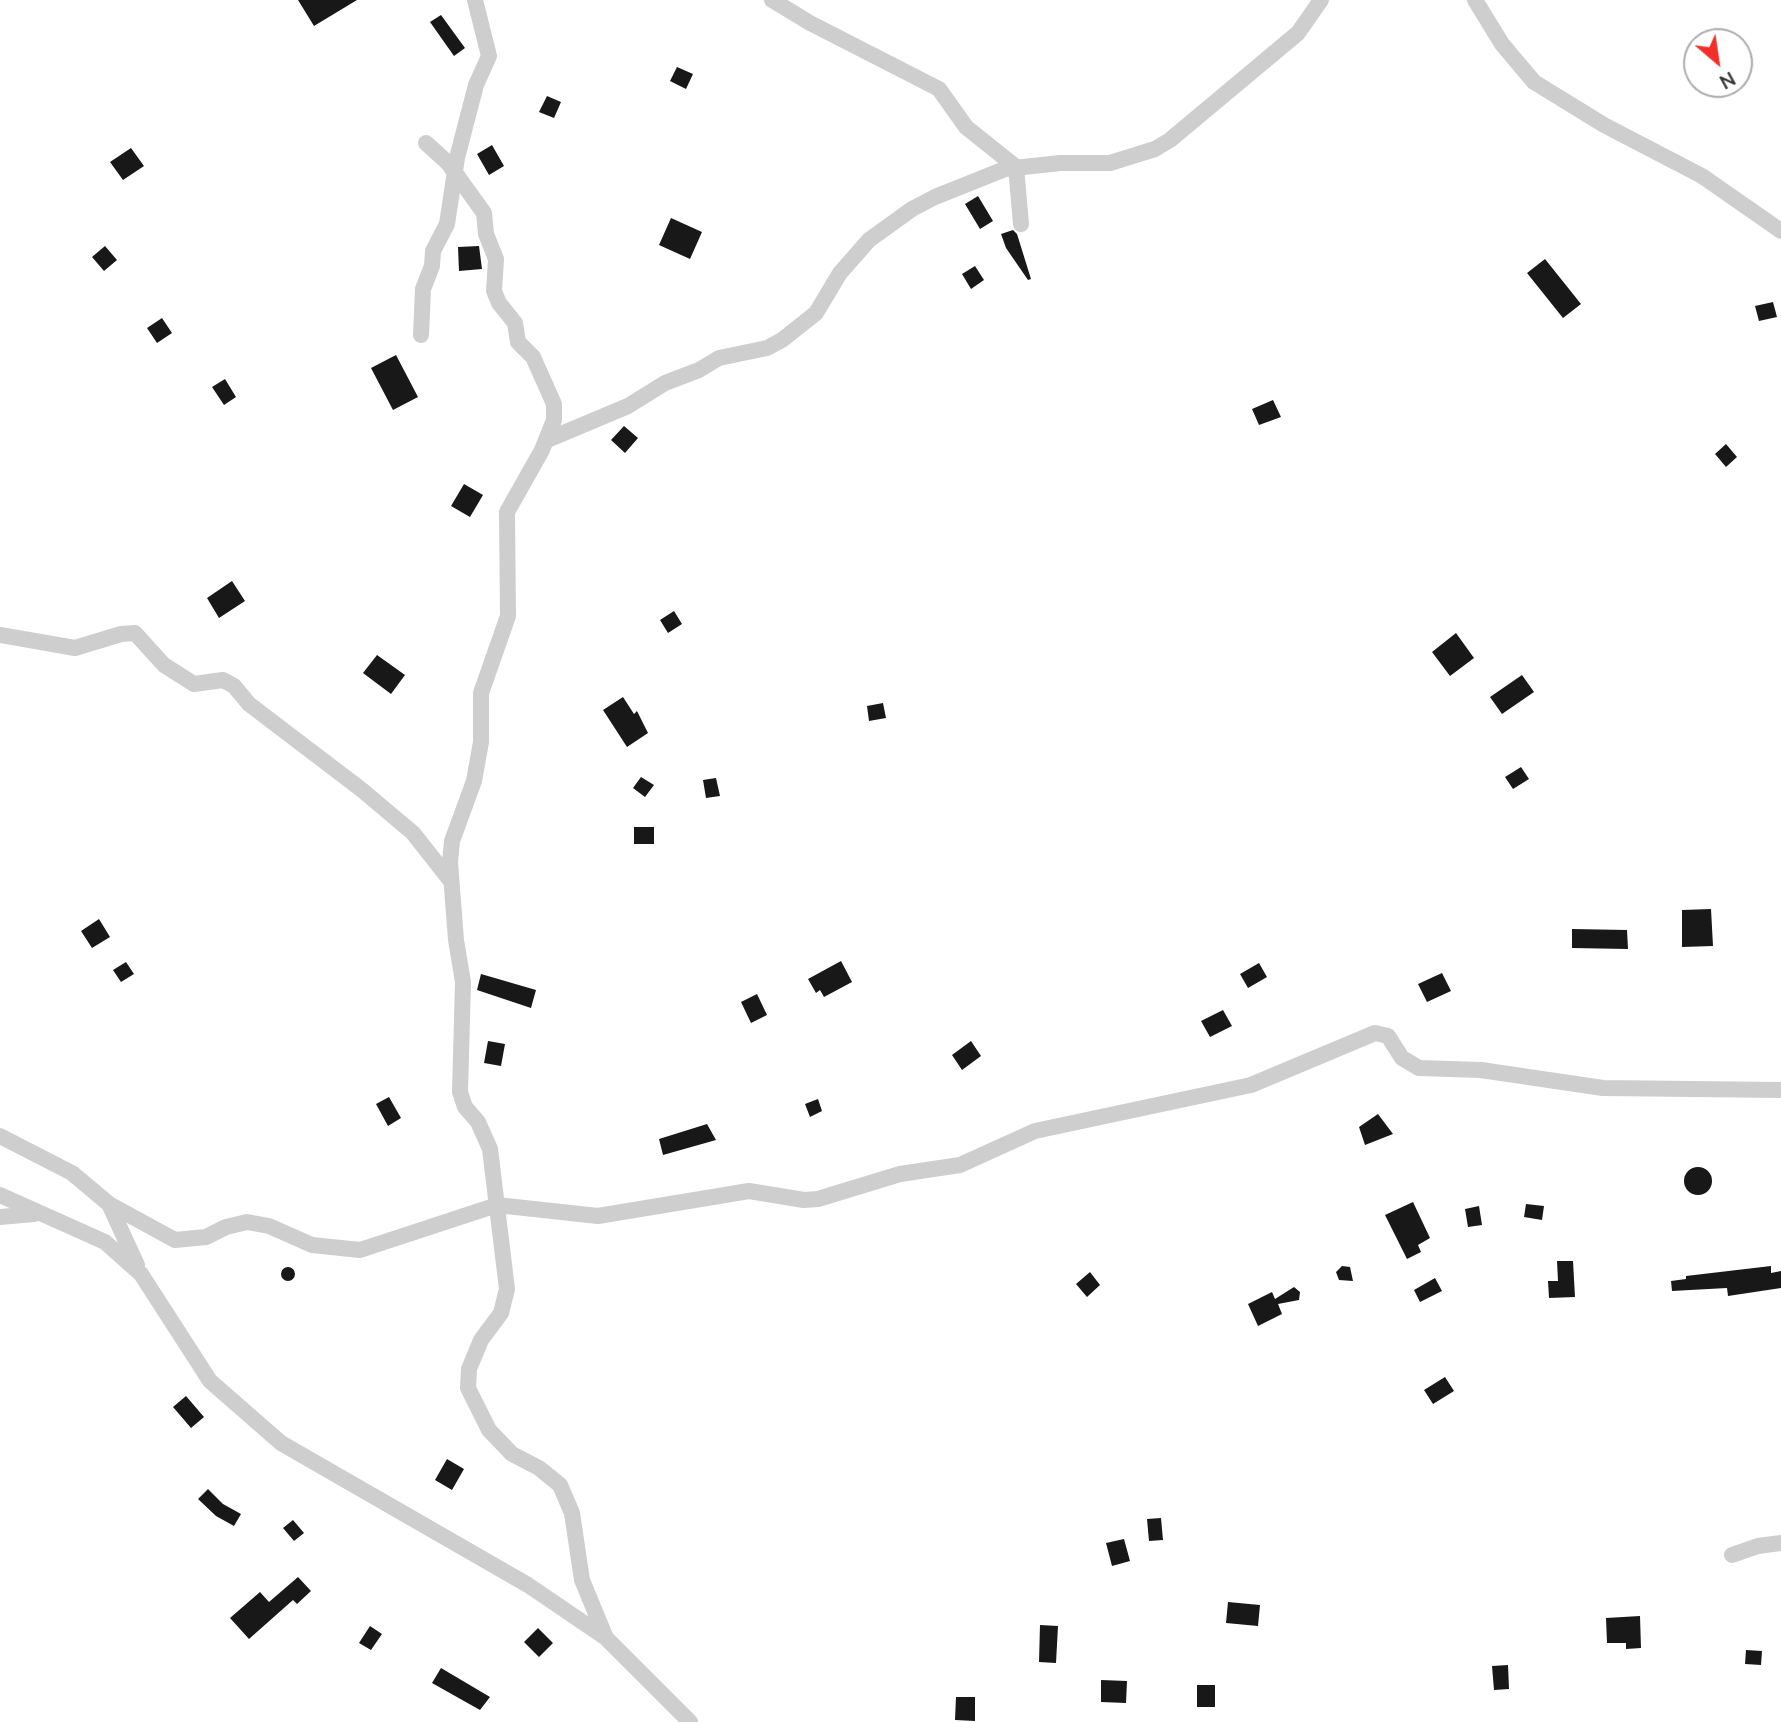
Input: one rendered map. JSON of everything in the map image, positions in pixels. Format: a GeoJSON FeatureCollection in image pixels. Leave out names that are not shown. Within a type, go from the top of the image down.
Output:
{"type":"FeatureCollection","features":[{"type":"Feature","properties":{"kind":"street"},"geometry":{"type":"LineString","coordinates":[[421,335],[424,289],[432,266],[433,251],[447,223],[457,178],[457,158],[476,85],[489,56],[475,0]]}},
{"type":"Feature","properties":{"kind":"street"},"geometry":{"type":"LineString","coordinates":[[772,0],[810,23],[939,89],[966,127],[1016,167],[1021,223]]}},
{"type":"Feature","properties":{"kind":"street"},"geometry":{"type":"LineString","coordinates":[[547,440],[628,407],[665,383],[719,358],[767,348],[782,340],[816,313],[840,274],[869,240],[895,220],[935,197],[1016,167],[1060,163],[1110,163],[1156,149],[1171,140],[1298,33],[1321,0]]}},
{"type":"Feature","properties":{"kind":"street"},"geometry":{"type":"LineString","coordinates":[[1475,0],[1502,44],[1534,82],[1604,125],[1702,176],[1781,231]]}},
{"type":"Feature","properties":{"kind":"street"},"geometry":{"type":"LineString","coordinates":[[426,143],[448,163],[484,213],[486,234],[496,259],[494,291],[515,323],[518,342],[533,357],[554,404],[554,420],[547,440],[507,512],[508,616],[479,701],[481,742],[474,781],[452,841],[450,880],[463,982],[461,1100],[488,1141],[507,1289],[501,1313],[481,1340],[469,1369],[468,1388],[489,1430],[512,1454],[539,1468],[560,1485],[572,1513],[582,1580],[606,1638]]}},
{"type":"Feature","properties":{"kind":"street"},"geometry":{"type":"LineString","coordinates":[[0,635],[75,648],[121,634],[135,633],[164,665],[194,684],[223,680],[234,686],[249,704],[362,790],[413,833],[450,880]]}},
{"type":"Feature","properties":{"kind":"street"},"geometry":{"type":"LineString","coordinates":[[0,1136],[72,1173],[109,1204],[175,1240],[206,1237],[226,1227],[247,1222],[269,1226],[312,1245],[350,1250],[382,1244],[447,1219],[497,1205],[598,1216],[750,1191],[804,1200],[818,1199],[900,1174],[960,1166],[1035,1131],[1251,1085],[1375,1033],[1388,1036],[1402,1058],[1419,1068],[1481,1070],[1602,1088],[1781,1090]]}},
{"type":"Feature","properties":{"kind":"street"},"geometry":{"type":"LineString","coordinates":[[0,1195],[37,1214],[105,1242],[141,1274]]}},
{"type":"Feature","properties":{"kind":"street"},"geometry":{"type":"LineString","coordinates":[[109,1204],[141,1274],[210,1381],[281,1443],[528,1585],[606,1638],[690,1722]]}},
{"type":"Feature","properties":{"kind":"street"},"geometry":{"type":"LineString","coordinates":[[501,1234],[527,1208]]}},
{"type":"Feature","properties":{"kind":"street"},"geometry":{"type":"LineString","coordinates":[[0,1217],[37,1214]]}},
{"type":"Feature","properties":{"kind":"street"},"geometry":{"type":"LineString","coordinates":[[1732,1555],[1758,1546],[1781,1543]]}},
{"type":"Feature","properties":{"kind":"building"},"geometry":{"type":"Polygon","coordinates":[[[298,0],[357,0],[314,26],[298,0]]]}},
{"type":"Feature","properties":{"kind":"building"},"geometry":{"type":"Polygon","coordinates":[[[441,15],[465,48],[454,56],[430,22],[441,15]]]}},
{"type":"Feature","properties":{"kind":"building"},"geometry":{"type":"Polygon","coordinates":[[[677,67],[693,74],[686,89],[670,81],[677,67]]]}},
{"type":"Feature","properties":{"kind":"building"},"geometry":{"type":"Polygon","coordinates":[[[547,96],[561,102],[554,118],[539,112],[547,96]]]}},
{"type":"Feature","properties":{"kind":"building"},"geometry":{"type":"Polygon","coordinates":[[[492,145],[504,166],[489,175],[477,154],[492,145]]]}},
{"type":"Feature","properties":{"kind":"building"},"geometry":{"type":"Polygon","coordinates":[[[131,148],[144,166],[123,180],[110,162],[131,148]]]}},
{"type":"Feature","properties":{"kind":"building"},"geometry":{"type":"Polygon","coordinates":[[[978,196],[993,221],[980,229],[965,204],[978,196]]]}},
{"type":"Feature","properties":{"kind":"building"},"geometry":{"type":"Polygon","coordinates":[[[671,218],[702,232],[690,259],[659,245],[671,218]]]}},
{"type":"Feature","properties":{"kind":"building"},"geometry":{"type":"Polygon","coordinates":[[[1013,230],[1017,234],[1031,279],[1028,280],[1006,248],[1001,234],[1013,230]]]}},
{"type":"Feature","properties":{"kind":"building"},"geometry":{"type":"Polygon","coordinates":[[[105,246],[117,260],[104,271],[92,257],[105,246]]]}},
{"type":"Feature","properties":{"kind":"building"},"geometry":{"type":"Polygon","coordinates":[[[479,246],[482,269],[459,271],[458,247],[479,246]]]}},
{"type":"Feature","properties":{"kind":"building"},"geometry":{"type":"Polygon","coordinates":[[[1545,259],[1581,304],[1563,318],[1527,273],[1545,259]]]}},
{"type":"Feature","properties":{"kind":"building"},"geometry":{"type":"Polygon","coordinates":[[[975,266],[984,280],[971,289],[962,274],[975,266]]]}},
{"type":"Feature","properties":{"kind":"building"},"geometry":{"type":"Polygon","coordinates":[[[1773,302],[1777,317],[1759,321],[1755,306],[1773,302]]]}},
{"type":"Feature","properties":{"kind":"building"},"geometry":{"type":"Polygon","coordinates":[[[162,318],[172,333],[157,343],[147,328],[162,318]]]}},
{"type":"Feature","properties":{"kind":"building"},"geometry":{"type":"Polygon","coordinates":[[[396,355],[418,397],[393,410],[371,368],[396,355]]]}},
{"type":"Feature","properties":{"kind":"building"},"geometry":{"type":"Polygon","coordinates":[[[225,379],[236,397],[224,405],[212,387],[225,379]]]}},
{"type":"Feature","properties":{"kind":"building"},"geometry":{"type":"Polygon","coordinates":[[[1273,400],[1281,417],[1259,425],[1252,409],[1273,400]]]}},
{"type":"Feature","properties":{"kind":"building"},"geometry":{"type":"Polygon","coordinates":[[[624,426],[638,438],[625,453],[611,440],[624,426]]]}},
{"type":"Feature","properties":{"kind":"building"},"geometry":{"type":"Polygon","coordinates":[[[1726,444],[1737,457],[1726,467],[1715,454],[1726,444]]]}},
{"type":"Feature","properties":{"kind":"building"},"geometry":{"type":"Polygon","coordinates":[[[464,484],[483,495],[470,517],[451,506],[464,484]]]}},
{"type":"Feature","properties":{"kind":"building"},"geometry":{"type":"Polygon","coordinates":[[[232,581],[245,601],[219,618],[207,598],[232,581]]]}},
{"type":"Feature","properties":{"kind":"building"},"geometry":{"type":"Polygon","coordinates":[[[674,611],[682,624],[668,633],[660,620],[674,611]]]}},
{"type":"Feature","properties":{"kind":"building"},"geometry":{"type":"Polygon","coordinates":[[[1456,633],[1474,658],[1450,676],[1432,652],[1456,633]]]}},
{"type":"Feature","properties":{"kind":"building"},"geometry":{"type":"Polygon","coordinates":[[[377,655],[405,675],[391,694],[363,673],[377,655]]]}},
{"type":"Feature","properties":{"kind":"building"},"geometry":{"type":"Polygon","coordinates":[[[1522,675],[1534,692],[1502,714],[1490,697],[1522,675]]]}},
{"type":"Feature","properties":{"kind":"building"},"geometry":{"type":"Polygon","coordinates":[[[623,697],[634,714],[637,711],[648,733],[627,747],[603,710],[623,697]]]}},
{"type":"Feature","properties":{"kind":"building"},"geometry":{"type":"Polygon","coordinates":[[[883,703],[886,718],[869,721],[867,706],[883,703]]]}},
{"type":"Feature","properties":{"kind":"building"},"geometry":{"type":"Polygon","coordinates":[[[1521,767],[1529,779],[1513,789],[1505,777],[1521,767]]]}},
{"type":"Feature","properties":{"kind":"building"},"geometry":{"type":"Polygon","coordinates":[[[641,777],[654,785],[645,797],[633,788],[641,777]]]}},
{"type":"Feature","properties":{"kind":"building"},"geometry":{"type":"Polygon","coordinates":[[[716,778],[720,796],[706,798],[703,780],[716,778]]]}},
{"type":"Feature","properties":{"kind":"building"},"geometry":{"type":"Polygon","coordinates":[[[634,827],[654,827],[654,844],[634,844],[634,827]]]}},
{"type":"Feature","properties":{"kind":"building"},"geometry":{"type":"Polygon","coordinates":[[[1711,909],[1713,946],[1682,947],[1682,910],[1711,909]]]}},
{"type":"Feature","properties":{"kind":"building"},"geometry":{"type":"Polygon","coordinates":[[[99,919],[110,937],[92,948],[81,931],[99,919]]]}},
{"type":"Feature","properties":{"kind":"building"},"geometry":{"type":"Polygon","coordinates":[[[1572,929],[1627,930],[1628,949],[1572,948],[1572,929]]]}},
{"type":"Feature","properties":{"kind":"building"},"geometry":{"type":"Polygon","coordinates":[[[841,961],[852,982],[824,997],[820,990],[816,993],[808,979],[841,961]]]}},
{"type":"Feature","properties":{"kind":"building"},"geometry":{"type":"Polygon","coordinates":[[[126,962],[134,974],[121,982],[113,970],[126,962]]]}},
{"type":"Feature","properties":{"kind":"building"},"geometry":{"type":"Polygon","coordinates":[[[1259,963],[1267,977],[1248,988],[1240,974],[1259,963]]]}},
{"type":"Feature","properties":{"kind":"building"},"geometry":{"type":"Polygon","coordinates":[[[1442,973],[1451,991],[1427,1002],[1418,984],[1442,973]]]}},
{"type":"Feature","properties":{"kind":"building"},"geometry":{"type":"Polygon","coordinates":[[[481,974],[536,990],[531,1008],[477,990],[481,974]]]}},
{"type":"Feature","properties":{"kind":"building"},"geometry":{"type":"Polygon","coordinates":[[[757,994],[767,1015],[751,1023],[741,1002],[757,994]]]}},
{"type":"Feature","properties":{"kind":"building"},"geometry":{"type":"Polygon","coordinates":[[[1223,1010],[1232,1026],[1210,1037],[1201,1021],[1223,1010]]]}},
{"type":"Feature","properties":{"kind":"building"},"geometry":{"type":"Polygon","coordinates":[[[488,1041],[505,1044],[501,1066],[484,1063],[488,1041]]]}},
{"type":"Feature","properties":{"kind":"building"},"geometry":{"type":"Polygon","coordinates":[[[971,1041],[981,1056],[962,1070],[952,1055],[971,1041]]]}},
{"type":"Feature","properties":{"kind":"building"},"geometry":{"type":"Polygon","coordinates":[[[389,1097],[401,1118],[388,1126],[376,1104],[389,1097]]]}},
{"type":"Feature","properties":{"kind":"building"},"geometry":{"type":"Polygon","coordinates":[[[818,1099],[822,1111],[810,1117],[805,1104],[818,1099]]]}},
{"type":"Feature","properties":{"kind":"building"},"geometry":{"type":"Polygon","coordinates":[[[1378,1114],[1393,1134],[1365,1145],[1359,1127],[1378,1114]]]}},
{"type":"Feature","properties":{"kind":"building"},"geometry":{"type":"Polygon","coordinates":[[[707,1124],[716,1140],[663,1155],[659,1139],[707,1124]]]}},
{"type":"Feature","properties":{"kind":"building"},"geometry":{"type":"Polygon","coordinates":[[[1698,1167],[1708,1171],[1712,1181],[1708,1191],[1698,1195],[1688,1191],[1684,1181],[1688,1171],[1698,1167]]]}},
{"type":"Feature","properties":{"kind":"building"},"geometry":{"type":"Polygon","coordinates":[[[1413,1202],[1430,1238],[1418,1245],[1421,1252],[1407,1259],[1385,1215],[1413,1202]]]}},
{"type":"Feature","properties":{"kind":"building"},"geometry":{"type":"Polygon","coordinates":[[[1526,1204],[1544,1206],[1542,1220],[1524,1217],[1526,1204]]]}},
{"type":"Feature","properties":{"kind":"building"},"geometry":{"type":"Polygon","coordinates":[[[1479,1206],[1482,1225],[1468,1227],[1465,1209],[1479,1206]]]}},
{"type":"Feature","properties":{"kind":"building"},"geometry":{"type":"Polygon","coordinates":[[[1557,1261],[1573,1261],[1575,1297],[1549,1298],[1548,1281],[1558,1281],[1557,1261]]]}},
{"type":"Feature","properties":{"kind":"building"},"geometry":{"type":"Polygon","coordinates":[[[1342,1266],[1350,1267],[1353,1281],[1339,1280],[1336,1272],[1342,1266]]]}},
{"type":"Feature","properties":{"kind":"building"},"geometry":{"type":"Polygon","coordinates":[[[1771,1266],[1771,1273],[1781,1271],[1781,1288],[1728,1296],[1727,1288],[1672,1291],[1671,1281],[1686,1279],[1686,1276],[1771,1266]]]}},
{"type":"Feature","properties":{"kind":"building"},"geometry":{"type":"Polygon","coordinates":[[[285,1267],[291,1267],[295,1274],[291,1281],[285,1281],[281,1277],[281,1271],[285,1267]]]}},
{"type":"Feature","properties":{"kind":"building"},"geometry":{"type":"Polygon","coordinates":[[[1090,1272],[1100,1285],[1087,1297],[1076,1284],[1090,1272]]]}},
{"type":"Feature","properties":{"kind":"building"},"geometry":{"type":"Polygon","coordinates":[[[1435,1278],[1442,1291],[1420,1302],[1414,1290],[1435,1278]]]}},
{"type":"Feature","properties":{"kind":"building"},"geometry":{"type":"Polygon","coordinates":[[[1294,1287],[1300,1292],[1299,1300],[1278,1304],[1282,1314],[1258,1326],[1248,1304],[1272,1292],[1275,1299],[1294,1287]]]}},
{"type":"Feature","properties":{"kind":"building"},"geometry":{"type":"Polygon","coordinates":[[[1445,1377],[1454,1391],[1433,1404],[1424,1390],[1445,1377]]]}},
{"type":"Feature","properties":{"kind":"building"},"geometry":{"type":"Polygon","coordinates":[[[186,1396],[204,1417],[191,1428],[173,1407],[186,1396]]]}},
{"type":"Feature","properties":{"kind":"building"},"geometry":{"type":"Polygon","coordinates":[[[447,1459],[464,1469],[452,1490],[435,1480],[447,1459]]]}},
{"type":"Feature","properties":{"kind":"building"},"geometry":{"type":"Polygon","coordinates":[[[208,1489],[223,1504],[241,1514],[234,1526],[216,1516],[198,1499],[208,1489]]]}},
{"type":"Feature","properties":{"kind":"building"},"geometry":{"type":"Polygon","coordinates":[[[1161,1518],[1163,1540],[1149,1541],[1147,1519],[1161,1518]]]}},
{"type":"Feature","properties":{"kind":"building"},"geometry":{"type":"Polygon","coordinates":[[[293,1520],[304,1533],[294,1541],[283,1528],[293,1520]]]}},
{"type":"Feature","properties":{"kind":"building"},"geometry":{"type":"Polygon","coordinates":[[[1124,1539],[1130,1561],[1112,1566],[1106,1543],[1124,1539]]]}},
{"type":"Feature","properties":{"kind":"building"},"geometry":{"type":"Polygon","coordinates":[[[298,1577],[311,1591],[297,1604],[293,1600],[249,1639],[230,1618],[260,1592],[269,1602],[298,1577]]]}},
{"type":"Feature","properties":{"kind":"building"},"geometry":{"type":"Polygon","coordinates":[[[1228,1602],[1260,1605],[1258,1626],[1226,1623],[1228,1602]]]}},
{"type":"Feature","properties":{"kind":"building"},"geometry":{"type":"Polygon","coordinates":[[[1640,1616],[1641,1648],[1626,1649],[1626,1643],[1607,1643],[1606,1618],[1640,1616]]]}},
{"type":"Feature","properties":{"kind":"building"},"geometry":{"type":"Polygon","coordinates":[[[1040,1625],[1058,1626],[1056,1663],[1039,1662],[1040,1625]]]}},
{"type":"Feature","properties":{"kind":"building"},"geometry":{"type":"Polygon","coordinates":[[[370,1626],[382,1634],[371,1650],[359,1643],[370,1626]]]}},
{"type":"Feature","properties":{"kind":"building"},"geometry":{"type":"Polygon","coordinates":[[[538,1628],[553,1643],[539,1657],[524,1642],[538,1628]]]}},
{"type":"Feature","properties":{"kind":"building"},"geometry":{"type":"Polygon","coordinates":[[[1746,1650],[1762,1651],[1761,1665],[1745,1664],[1746,1650]]]}},
{"type":"Feature","properties":{"kind":"building"},"geometry":{"type":"Polygon","coordinates":[[[1508,1665],[1509,1689],[1494,1690],[1492,1666],[1508,1665]]]}},
{"type":"Feature","properties":{"kind":"building"},"geometry":{"type":"Polygon","coordinates":[[[441,1668],[490,1697],[480,1710],[432,1683],[441,1668]]]}},
{"type":"Feature","properties":{"kind":"building"},"geometry":{"type":"Polygon","coordinates":[[[1101,1680],[1127,1681],[1126,1703],[1101,1702],[1101,1680]]]}},
{"type":"Feature","properties":{"kind":"building"},"geometry":{"type":"Polygon","coordinates":[[[1197,1685],[1215,1685],[1215,1707],[1197,1707],[1197,1685]]]}},
{"type":"Feature","properties":{"kind":"building"},"geometry":{"type":"Polygon","coordinates":[[[956,1697],[975,1697],[975,1721],[955,1720],[956,1697]]]}}]}
